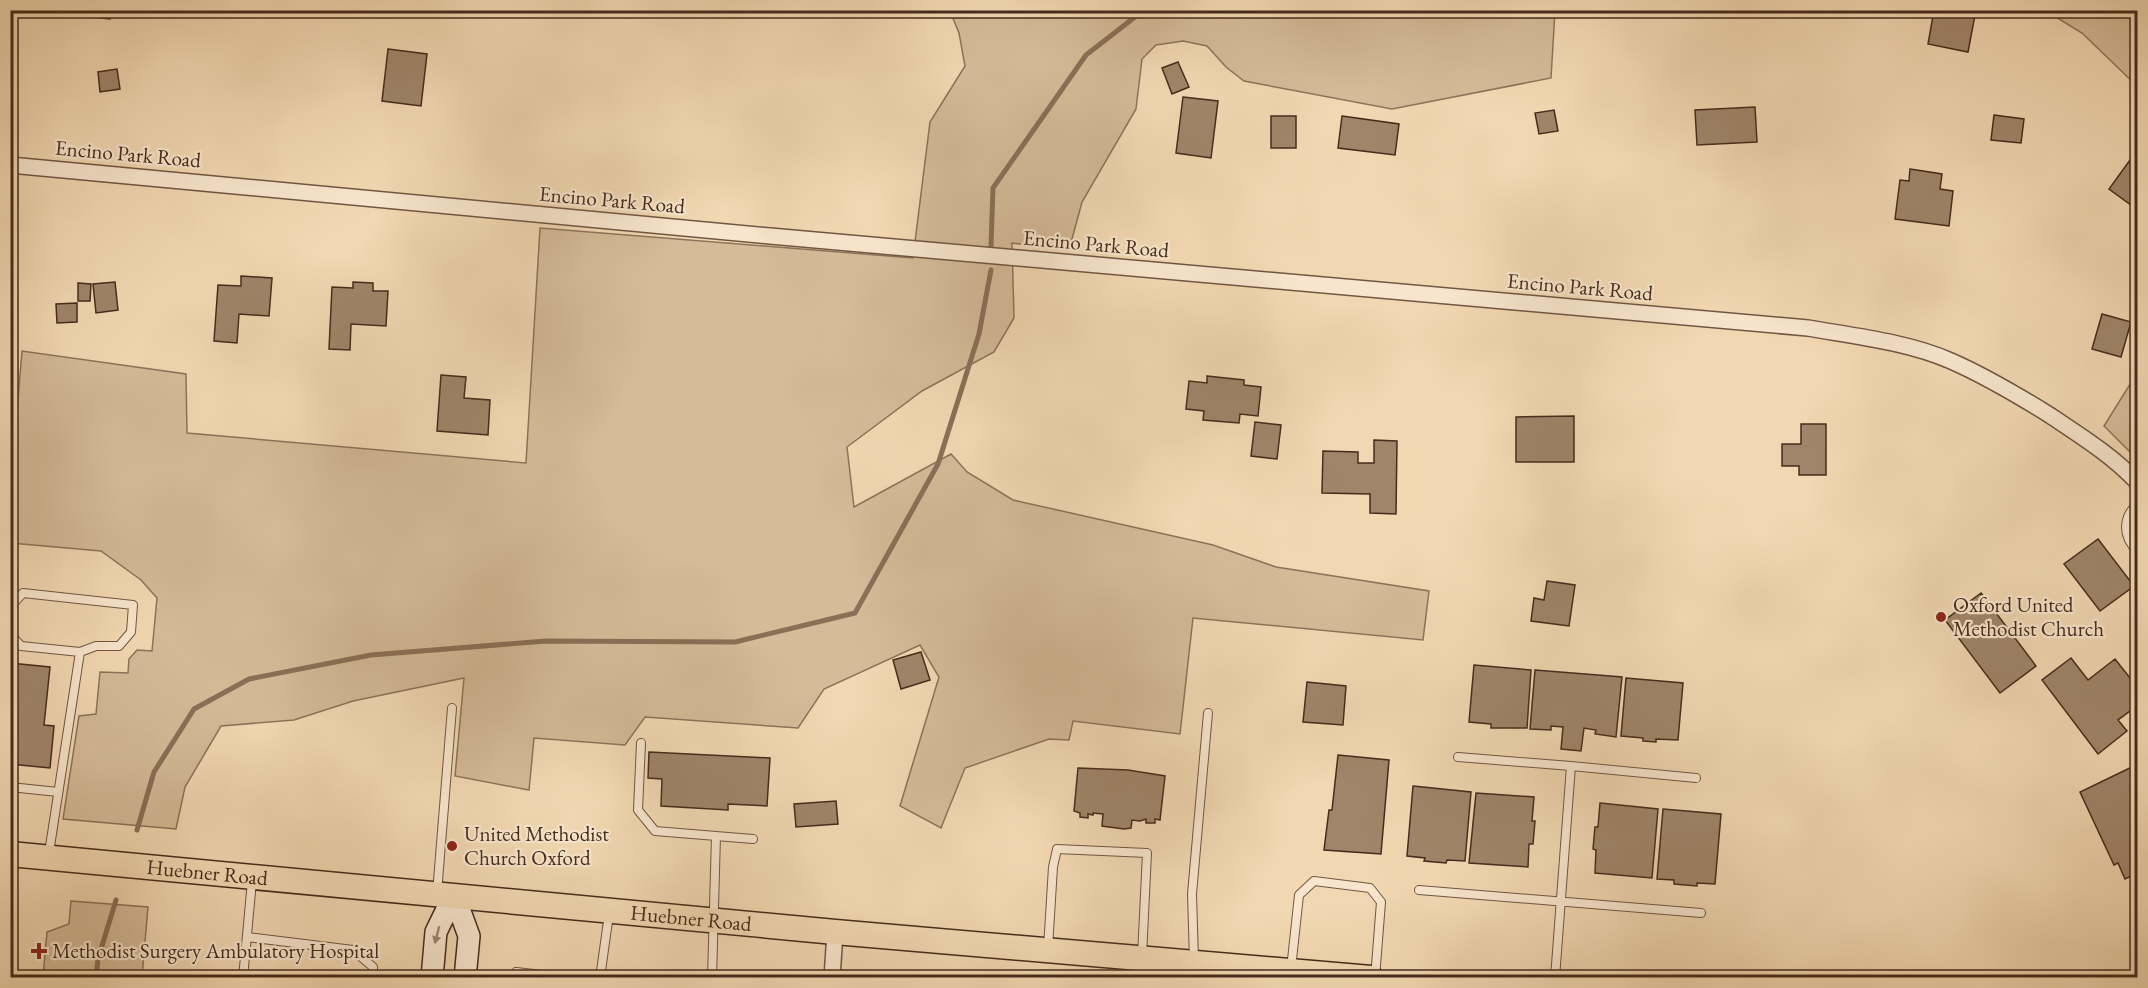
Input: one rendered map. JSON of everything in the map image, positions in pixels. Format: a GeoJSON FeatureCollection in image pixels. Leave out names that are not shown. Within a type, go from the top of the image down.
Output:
{"type":"FeatureCollection","features":[{"type":"Feature","properties":{"kind":"main road","name":"Huebner Road"},"geometry":{"type":"LineString","coordinates":[[10,854],[1048,950],[1154,968],[1194,962],[1373,978]]}},
{"type":"Feature","properties":{"kind":"street","name":"Encino Park Road"},"geometry":{"type":"LineString","coordinates":[[10,165],[840,243],[1808,328],[1886,341],[1950,360],[2019,396],[2074,431],[2108,455],[2138,483]]}},
{"type":"Feature","properties":{"kind":"street"},"geometry":{"type":"LineString","coordinates":[[432,978],[435,933],[446,895]]}},
{"type":"Feature","properties":{"kind":"street"},"geometry":{"type":"LineString","coordinates":[[446,895],[469,936],[465,978]]}},
{"type":"Feature","properties":{"kind":"street"},"geometry":{"type":"LineString","coordinates":[[832,978],[835,932]]}},
{"type":"Feature","properties":{"kind":"lane"},"geometry":{"type":"LineString","coordinates":[[2138,503],[2130,511],[2125,524],[2126,538],[2138,552]]}},
{"type":"Feature","properties":{"kind":"lane"},"geometry":{"type":"LineString","coordinates":[[10,621],[13,604],[23,593],[133,605],[131,632],[119,646],[96,646],[80,652],[21,646],[10,634]]}},
{"type":"Feature","properties":{"kind":"lane"},"geometry":{"type":"LineString","coordinates":[[48,858],[80,652]]}},
{"type":"Feature","properties":{"kind":"lane"},"geometry":{"type":"LineString","coordinates":[[446,895],[452,708]]}},
{"type":"Feature","properties":{"kind":"lane"},"geometry":{"type":"LineString","coordinates":[[1194,962],[1192,894],[1208,713]]}},
{"type":"Feature","properties":{"kind":"lane"},"geometry":{"type":"LineString","coordinates":[[641,743],[638,810],[655,831],[753,839]]}},
{"type":"Feature","properties":{"kind":"lane"},"geometry":{"type":"LineString","coordinates":[[1458,757],[1696,778]]}},
{"type":"Feature","properties":{"kind":"lane"},"geometry":{"type":"LineString","coordinates":[[1556,978],[1571,766]]}},
{"type":"Feature","properties":{"kind":"lane"},"geometry":{"type":"LineString","coordinates":[[10,787],[58,792]]}},
{"type":"Feature","properties":{"kind":"lane"},"geometry":{"type":"LineString","coordinates":[[712,978],[716,836]]}},
{"type":"Feature","properties":{"kind":"lane"},"geometry":{"type":"LineString","coordinates":[[1048,950],[1053,867],[1057,849],[1147,853],[1154,968]]}},
{"type":"Feature","properties":{"kind":"lane"},"geometry":{"type":"LineString","coordinates":[[243,978],[253,877]]}},
{"type":"Feature","properties":{"kind":"lane"},"geometry":{"type":"LineString","coordinates":[[1291,971],[1299,895],[1314,881],[1370,888],[1381,902],[1373,978]]}},
{"type":"Feature","properties":{"kind":"lane"},"geometry":{"type":"LineString","coordinates":[[1419,890],[1701,913]]}},
{"type":"Feature","properties":{"kind":"lane"},"geometry":{"type":"LineString","coordinates":[[600,978],[609,910]]}},
{"type":"Feature","properties":{"kind":"lane"},"geometry":{"type":"LineString","coordinates":[[247,937],[353,950],[373,967],[373,978]]}},
{"type":"Feature","properties":{"kind":"lane"},"geometry":{"type":"LineString","coordinates":[[516,978],[516,972],[569,978]]}},
{"type":"Feature","properties":{"kind":"shaded area"},"geometry":{"type":"Polygon","coordinates":[[[950,11],[1555,11],[1551,78],[1392,109],[1244,81],[1226,67],[1207,46],[1183,41],[1156,45],[1142,59],[1136,109],[1082,202],[1069,250],[1012,243],[1014,318],[994,352],[922,391],[847,447],[854,507],[951,454],[967,472],[1013,500],[1213,545],[1276,567],[1429,591],[1423,640],[1193,618],[1180,734],[1073,721],[1069,740],[1049,739],[965,768],[941,828],[900,806],[939,677],[920,645],[824,689],[798,728],[645,717],[625,745],[534,738],[529,790],[455,776],[464,678],[353,701],[294,720],[221,726],[185,787],[176,829],[63,819],[79,716],[96,714],[100,672],[128,673],[129,659],[137,650],[152,651],[157,598],[141,580],[101,551],[11,543],[11,483],[22,351],[186,374],[187,433],[526,463],[540,228],[913,258],[930,122],[965,66],[959,33],[950,11]]]}},
{"type":"Feature","properties":{"kind":"shaded area"},"geometry":{"type":"Polygon","coordinates":[[[2046,11],[2137,11],[2137,86],[2082,33],[2046,11]]]}},
{"type":"Feature","properties":{"kind":"shaded area"},"geometry":{"type":"Polygon","coordinates":[[[2137,373],[2138,459],[2104,426],[2137,373]]]}},
{"type":"Feature","properties":{"kind":"shaded area"},"geometry":{"type":"Polygon","coordinates":[[[71,901],[148,907],[142,977],[43,977],[47,932],[69,924],[71,901]]]}},
{"type":"Feature","properties":{"kind":"building"},"geometry":{"type":"Polygon","coordinates":[[[55,10],[111,10],[110,19],[55,13],[55,10]]]}},
{"type":"Feature","properties":{"kind":"building"},"geometry":{"type":"Polygon","coordinates":[[[1934,10],[1952,10],[1975,15],[1968,52],[1928,44],[1934,10]]]}},
{"type":"Feature","properties":{"kind":"building"},"geometry":{"type":"Polygon","coordinates":[[[388,49],[427,54],[421,106],[382,101],[388,49]]]}},
{"type":"Feature","properties":{"kind":"building"},"geometry":{"type":"Polygon","coordinates":[[[1178,62],[1189,87],[1172,94],[1162,68],[1178,62]]]}},
{"type":"Feature","properties":{"kind":"building"},"geometry":{"type":"Polygon","coordinates":[[[117,69],[120,89],[100,92],[98,72],[117,69]]]}},
{"type":"Feature","properties":{"kind":"building"},"geometry":{"type":"Polygon","coordinates":[[[1183,97],[1218,101],[1211,158],[1176,153],[1183,97]]]}},
{"type":"Feature","properties":{"kind":"building"},"geometry":{"type":"Polygon","coordinates":[[[1755,107],[1757,142],[1697,145],[1695,110],[1755,107]]]}},
{"type":"Feature","properties":{"kind":"building"},"geometry":{"type":"Polygon","coordinates":[[[1554,110],[1558,131],[1539,134],[1535,113],[1554,110]]]}},
{"type":"Feature","properties":{"kind":"building"},"geometry":{"type":"Polygon","coordinates":[[[1994,115],[2024,119],[2021,143],[1991,140],[1994,115]]]}},
{"type":"Feature","properties":{"kind":"building"},"geometry":{"type":"Polygon","coordinates":[[[1271,116],[1296,116],[1296,148],[1271,148],[1271,116]]]}},
{"type":"Feature","properties":{"kind":"building"},"geometry":{"type":"Polygon","coordinates":[[[1342,116],[1399,124],[1395,155],[1338,148],[1342,116]]]}},
{"type":"Feature","properties":{"kind":"building"},"geometry":{"type":"Polygon","coordinates":[[[2130,160],[2138,165],[2138,204],[2135,208],[2109,189],[2130,160]]]}},
{"type":"Feature","properties":{"kind":"building"},"geometry":{"type":"Polygon","coordinates":[[[1910,169],[1942,174],[1940,189],[1953,191],[1949,226],[1895,219],[1900,180],[1909,181],[1910,169]]]}},
{"type":"Feature","properties":{"kind":"building"},"geometry":{"type":"Polygon","coordinates":[[[241,276],[272,278],[269,316],[239,314],[237,343],[214,341],[218,285],[241,286],[241,276]]]}},
{"type":"Feature","properties":{"kind":"building"},"geometry":{"type":"Polygon","coordinates":[[[115,282],[118,310],[96,313],[93,284],[115,282]]]}},
{"type":"Feature","properties":{"kind":"building"},"geometry":{"type":"Polygon","coordinates":[[[353,282],[373,283],[373,291],[388,291],[386,326],[351,324],[350,350],[329,349],[332,287],[353,288],[353,282]]]}},
{"type":"Feature","properties":{"kind":"building"},"geometry":{"type":"Polygon","coordinates":[[[78,283],[91,284],[90,301],[78,301],[78,283]]]}},
{"type":"Feature","properties":{"kind":"building"},"geometry":{"type":"Polygon","coordinates":[[[77,303],[77,322],[57,323],[56,304],[77,303]]]}},
{"type":"Feature","properties":{"kind":"building"},"geometry":{"type":"Polygon","coordinates":[[[2102,314],[2131,322],[2121,357],[2092,349],[2102,314]]]}},
{"type":"Feature","properties":{"kind":"building"},"geometry":{"type":"Polygon","coordinates":[[[441,375],[466,377],[464,398],[490,400],[488,435],[437,431],[441,375]]]}},
{"type":"Feature","properties":{"kind":"building"},"geometry":{"type":"Polygon","coordinates":[[[1207,376],[1244,380],[1244,385],[1261,387],[1258,416],[1240,414],[1239,423],[1203,420],[1204,411],[1186,409],[1189,381],[1207,383],[1207,376]]]}},
{"type":"Feature","properties":{"kind":"building"},"geometry":{"type":"Polygon","coordinates":[[[1574,416],[1574,462],[1516,462],[1516,417],[1574,416]]]}},
{"type":"Feature","properties":{"kind":"building"},"geometry":{"type":"Polygon","coordinates":[[[1255,422],[1281,425],[1277,459],[1251,456],[1255,422]]]}},
{"type":"Feature","properties":{"kind":"building"},"geometry":{"type":"Polygon","coordinates":[[[1801,424],[1826,424],[1826,475],[1799,475],[1799,466],[1782,466],[1782,444],[1801,444],[1801,424]]]}},
{"type":"Feature","properties":{"kind":"building"},"geometry":{"type":"Polygon","coordinates":[[[1374,440],[1397,441],[1396,514],[1370,513],[1370,494],[1322,493],[1323,451],[1358,452],[1358,463],[1374,463],[1374,440]]]}},
{"type":"Feature","properties":{"kind":"building"},"geometry":{"type":"Polygon","coordinates":[[[2098,539],[2134,586],[2100,611],[2064,564],[2098,539]]]}},
{"type":"Feature","properties":{"kind":"building"},"geometry":{"type":"Polygon","coordinates":[[[1547,581],[1575,585],[1569,626],[1531,621],[1534,598],[1544,600],[1547,581]]]}},
{"type":"Feature","properties":{"kind":"building"},"geometry":{"type":"Polygon","coordinates":[[[1981,593],[2036,666],[2000,693],[1945,620],[1981,593]]]}},
{"type":"Feature","properties":{"kind":"building"},"geometry":{"type":"Polygon","coordinates":[[[921,652],[930,680],[901,689],[893,660],[921,652]]]}},
{"type":"Feature","properties":{"kind":"building"},"geometry":{"type":"Polygon","coordinates":[[[2071,658],[2088,680],[2115,659],[2138,688],[2138,705],[2118,720],[2127,731],[2098,754],[2042,680],[2071,658]]]}},
{"type":"Feature","properties":{"kind":"building"},"geometry":{"type":"Polygon","coordinates":[[[10,663],[50,667],[44,725],[54,726],[50,768],[10,764],[10,663]]]}},
{"type":"Feature","properties":{"kind":"building"},"geometry":{"type":"Polygon","coordinates":[[[1474,665],[1531,670],[1527,728],[1491,728],[1491,724],[1469,722],[1474,665]]]}},
{"type":"Feature","properties":{"kind":"building"},"geometry":{"type":"Polygon","coordinates":[[[1535,670],[1622,677],[1616,737],[1595,734],[1596,730],[1584,728],[1581,751],[1561,749],[1563,727],[1551,726],[1551,730],[1530,729],[1535,670]]]}},
{"type":"Feature","properties":{"kind":"building"},"geometry":{"type":"Polygon","coordinates":[[[1626,678],[1683,683],[1678,740],[1656,739],[1656,742],[1621,736],[1626,678]]]}},
{"type":"Feature","properties":{"kind":"building"},"geometry":{"type":"Polygon","coordinates":[[[1307,682],[1346,686],[1343,725],[1303,722],[1307,682]]]}},
{"type":"Feature","properties":{"kind":"building"},"geometry":{"type":"Polygon","coordinates":[[[649,752],[770,758],[767,806],[728,804],[728,810],[661,806],[662,779],[648,778],[649,752]]]}},
{"type":"Feature","properties":{"kind":"building"},"geometry":{"type":"Polygon","coordinates":[[[1338,755],[1389,760],[1381,854],[1324,850],[1329,810],[1332,810],[1338,755]]]}},
{"type":"Feature","properties":{"kind":"building"},"geometry":{"type":"Polygon","coordinates":[[[2138,764],[2138,873],[2125,879],[2118,863],[2114,865],[2080,792],[2138,764]]]}},
{"type":"Feature","properties":{"kind":"building"},"geometry":{"type":"Polygon","coordinates":[[[1078,768],[1128,770],[1165,776],[1160,820],[1155,819],[1155,823],[1146,823],[1146,819],[1132,820],[1131,828],[1124,829],[1102,826],[1103,814],[1093,813],[1093,815],[1088,814],[1088,818],[1080,817],[1080,813],[1074,811],[1078,768]]]}},
{"type":"Feature","properties":{"kind":"building"},"geometry":{"type":"Polygon","coordinates":[[[1413,786],[1471,792],[1465,861],[1447,860],[1446,863],[1424,861],[1425,858],[1407,856],[1413,786]]]}},
{"type":"Feature","properties":{"kind":"building"},"geometry":{"type":"Polygon","coordinates":[[[1476,793],[1534,797],[1532,821],[1535,821],[1533,844],[1529,844],[1528,867],[1469,863],[1476,793]]]}},
{"type":"Feature","properties":{"kind":"building"},"geometry":{"type":"Polygon","coordinates":[[[836,801],[838,824],[796,827],[794,804],[836,801]]]}},
{"type":"Feature","properties":{"kind":"building"},"geometry":{"type":"Polygon","coordinates":[[[1600,803],[1658,809],[1652,878],[1595,873],[1596,850],[1593,849],[1600,803]]]}},
{"type":"Feature","properties":{"kind":"building"},"geometry":{"type":"Polygon","coordinates":[[[1663,809],[1721,814],[1715,884],[1697,883],[1697,886],[1674,884],[1674,880],[1657,879],[1663,809]]]}},
{"type":"Feature","properties":{"kind":"building"},"geometry":{"type":"Polygon","coordinates":[[[303,973],[338,975],[338,978],[302,978],[303,973]]]}},
{"type":"Feature","properties":{"kind":"waterway"},"geometry":{"type":"LineString","coordinates":[[991,246],[993,188],[1086,55],[1144,10]]}},
{"type":"Feature","properties":{"kind":"waterway"},"geometry":{"type":"LineString","coordinates":[[137,830],[154,772],[194,709],[249,679],[371,655],[546,641],[735,642],[855,613],[938,464],[979,334],[991,270]]}},
{"type":"Feature","properties":{"kind":"waterway"},"geometry":{"type":"LineString","coordinates":[[96,978],[98,959],[116,900]]}},
{"type":"Feature","properties":{"kind":"place","name":"Oxford United Methodist Church"},"geometry":{"type":"Point","coordinates":[1941,617]}},
{"type":"Feature","properties":{"kind":"place","name":"United Methodist Church Oxford"},"geometry":{"type":"Point","coordinates":[452,846]}},
{"type":"Feature","properties":{"kind":"place","name":"Methodist Surgery Ambulatory Hospital"},"geometry":{"type":"Point","coordinates":[39,951]}}]}
